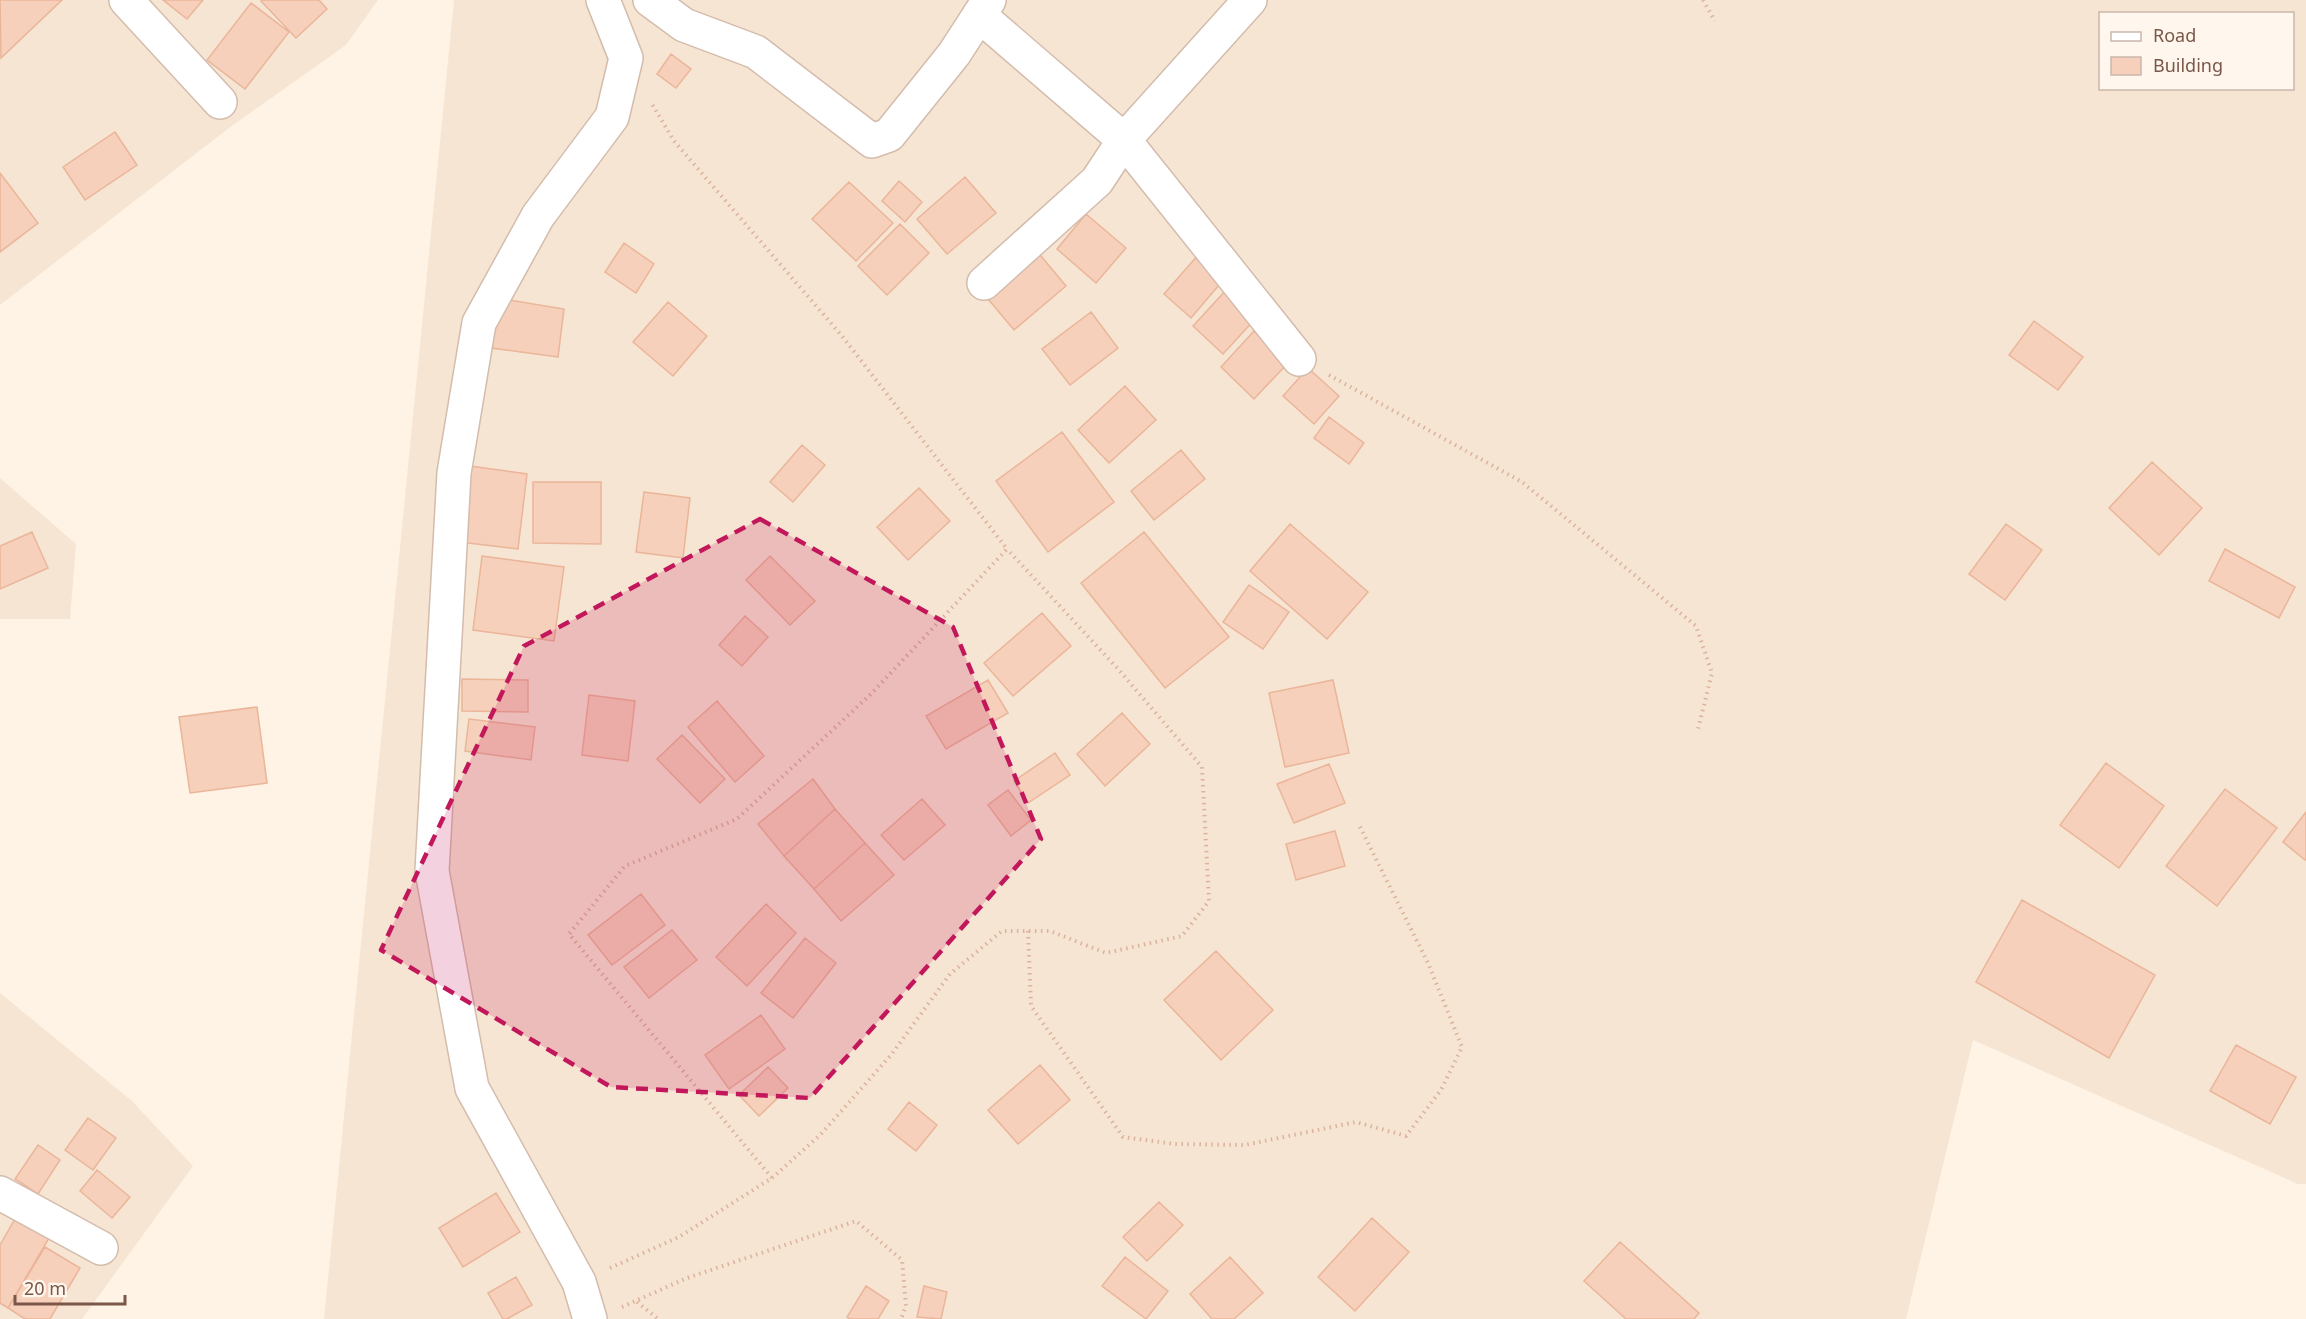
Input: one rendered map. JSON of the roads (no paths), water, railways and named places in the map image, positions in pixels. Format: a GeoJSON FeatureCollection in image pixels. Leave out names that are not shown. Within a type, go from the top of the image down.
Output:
{"type":"FeatureCollection","features":[{"type":"Feature","properties":{"kind":"street"},"geometry":{"type":"LineString","coordinates":[[126,0],[220,102]]}},
{"type":"Feature","properties":{"kind":"street"},"geometry":{"type":"LineString","coordinates":[[590,1319],[579,1282],[472,1088],[432,871],[454,473],[478,323],[538,216],[612,117],[626,58],[603,0]]}},
{"type":"Feature","properties":{"kind":"street"},"geometry":{"type":"LineString","coordinates":[[650,0],[684,25],[756,52],[872,141],[890,135],[954,54],[984,8],[1124,140],[1299,359]]}},
{"type":"Feature","properties":{"kind":"street"},"geometry":{"type":"LineString","coordinates":[[984,283],[1096,182],[1124,140],[1250,0]]}},
{"type":"Feature","properties":{"kind":"street"},"geometry":{"type":"LineString","coordinates":[[0,1194],[101,1248]]}}]}
